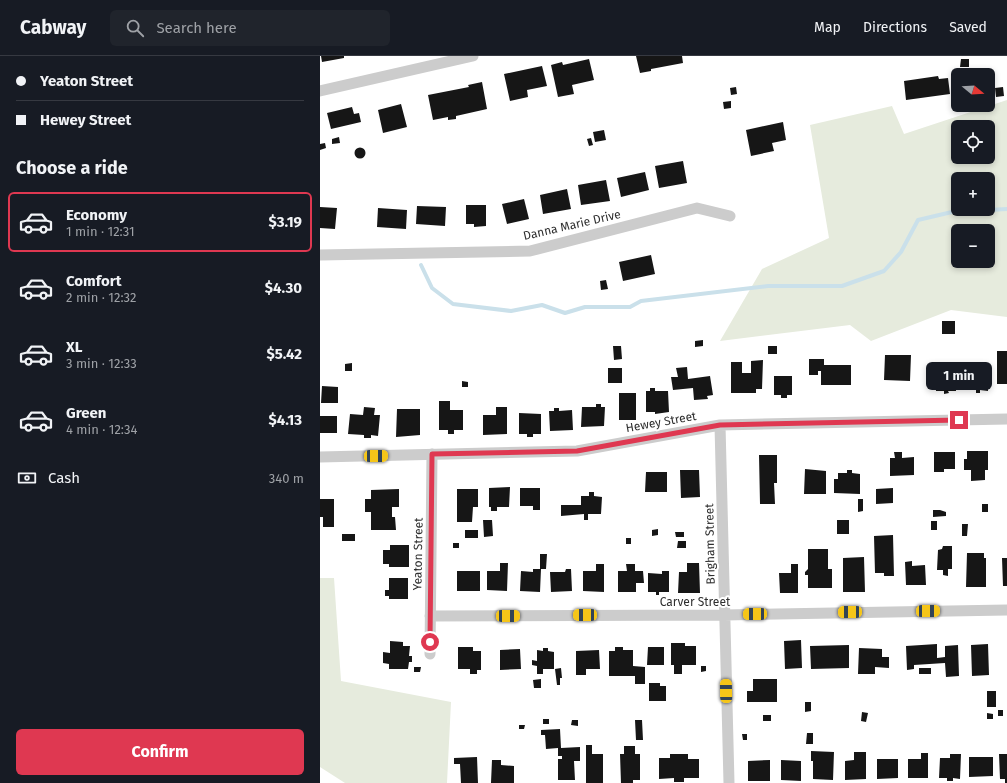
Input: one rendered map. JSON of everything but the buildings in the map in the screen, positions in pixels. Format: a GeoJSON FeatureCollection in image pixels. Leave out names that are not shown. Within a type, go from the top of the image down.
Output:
{"type":"FeatureCollection","features":[{"type":"Feature","properties":{"kind":"street"},"geometry":{"type":"LineString","coordinates":[[320,91],[473,56]]}},
{"type":"Feature","properties":{"kind":"street","name":"Danna Marie Drive"},"geometry":{"type":"LineString","coordinates":[[320,255],[530,251],[697,208],[730,216]]}},
{"type":"Feature","properties":{"kind":"street","name":"Hewey Street"},"geometry":{"type":"LineString","coordinates":[[320,457],[577,451],[720,425],[1007,419]]}},
{"type":"Feature","properties":{"kind":"street","name":"Brigham Street"},"geometry":{"type":"LineString","coordinates":[[720,425],[729,783]]}},
{"type":"Feature","properties":{"kind":"street","name":"Yeaton Street"},"geometry":{"type":"LineString","coordinates":[[430,654],[432,454]]}},
{"type":"Feature","properties":{"kind":"street","name":"Carver Street"},"geometry":{"type":"LineString","coordinates":[[430,616],[1007,610]]}},
{"type":"Feature","properties":{"kind":"shaded area"},"geometry":{"type":"Polygon","coordinates":[[[1007,100],[1007,317],[951,310],[871,341],[850,325],[720,341],[762,269],[829,238],[810,125],[892,106],[904,134],[971,112],[995,112],[995,104],[1007,100]]]}},
{"type":"Feature","properties":{"kind":"shaded area"},"geometry":{"type":"Polygon","coordinates":[[[320,578],[334,578],[341,681],[451,702],[447,783],[345,783],[320,767],[320,578]]]}},
{"type":"Feature","properties":{"kind":"waterway"},"geometry":{"type":"LineString","coordinates":[[421,265],[432,288],[453,304],[511,311],[542,305],[565,313],[585,307],[630,307],[641,301],[768,286],[842,286],[884,271],[901,252],[918,220],[952,212],[1007,209]]}},
{"type":"Feature","properties":{"kind":"route"},"geometry":{"type":"LineString","coordinates":[[430,642],[432,454],[577,451],[720,425],[959,420]]}}]}
